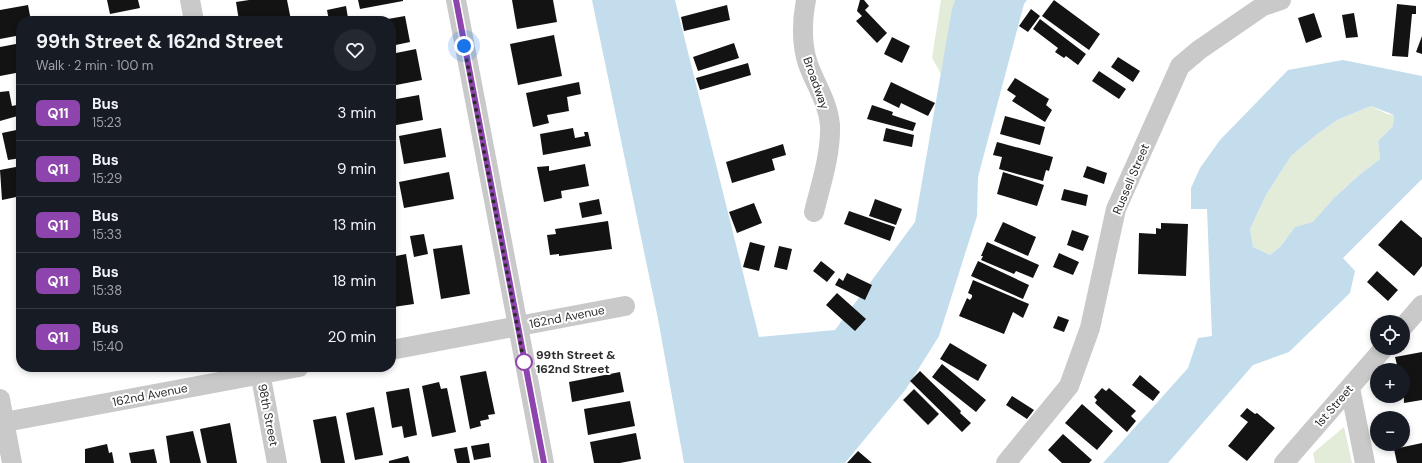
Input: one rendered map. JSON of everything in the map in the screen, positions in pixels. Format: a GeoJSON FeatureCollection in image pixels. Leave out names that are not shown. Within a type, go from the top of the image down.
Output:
{"type":"FeatureCollection","features":[{"type":"Feature","properties":{"kind":"street"},"geometry":{"type":"LineString","coordinates":[[190,0],[193,16]]}},
{"type":"Feature","properties":{"kind":"street"},"geometry":{"type":"LineString","coordinates":[[456,0],[544,463]]}},
{"type":"Feature","properties":{"kind":"street","name":"Broadway"},"geometry":{"type":"LineString","coordinates":[[806,0],[804,11],[803,45],[809,64],[823,95],[830,124],[826,164],[814,212]]}},
{"type":"Feature","properties":{"kind":"street","name":"Russell Street"},"geometry":{"type":"LineString","coordinates":[[1006,463],[1069,386],[1090,328],[1116,209],[1180,66],[1262,3],[1282,0]]}},
{"type":"Feature","properties":{"kind":"street"},"geometry":{"type":"LineString","coordinates":[[1410,319],[1422,305]]}},
{"type":"Feature","properties":{"kind":"street","name":"162nd Avenue"},"geometry":{"type":"LineString","coordinates":[[396,349],[625,306]]}},
{"type":"Feature","properties":{"kind":"street","name":"1st Street"},"geometry":{"type":"LineString","coordinates":[[1284,463],[1378,355]]}},
{"type":"Feature","properties":{"kind":"street","name":"162nd Avenue"},"geometry":{"type":"LineString","coordinates":[[2,423],[255,372]]}},
{"type":"Feature","properties":{"kind":"street","name":"98th Street"},"geometry":{"type":"LineString","coordinates":[[260,372],[277,463]]}},
{"type":"Feature","properties":{"kind":"street"},"geometry":{"type":"LineString","coordinates":[[1350,388],[1365,463]]}},
{"type":"Feature","properties":{"kind":"street"},"geometry":{"type":"LineString","coordinates":[[0,399],[2,423],[12,463]]}},
{"type":"Feature","properties":{"kind":"green space"},"geometry":{"type":"Polygon","coordinates":[[[941,0],[955,0],[941,74],[932,58],[941,0]]]}},
{"type":"Feature","properties":{"kind":"green space"},"geometry":{"type":"Polygon","coordinates":[[[1371,106],[1387,114],[1394,115],[1393,126],[1378,141],[1380,159],[1358,176],[1334,198],[1313,223],[1295,227],[1281,246],[1270,255],[1253,247],[1250,229],[1266,195],[1291,156],[1337,120],[1371,106]]]}},
{"type":"Feature","properties":{"kind":"green space"},"geometry":{"type":"Polygon","coordinates":[[[1344,427],[1352,463],[1315,463],[1313,453],[1344,427]]]}},
{"type":"Feature","properties":{"kind":"water"},"geometry":{"type":"Polygon","coordinates":[[[592,0],[675,0],[759,337],[835,330],[915,222],[952,9],[955,0],[1027,0],[1024,4],[978,177],[977,216],[939,336],[906,389],[845,463],[684,463],[658,319],[592,0]]]}},
{"type":"Feature","properties":{"kind":"water"},"geometry":{"type":"Polygon","coordinates":[[[1343,60],[1422,76],[1422,179],[1343,258],[1355,271],[1350,293],[1289,352],[1253,365],[1168,463],[1103,463],[1188,368],[1198,338],[1212,336],[1207,209],[1191,209],[1191,188],[1200,168],[1220,140],[1288,70],[1343,60]],[[1371,106],[1337,120],[1291,156],[1266,195],[1250,229],[1253,247],[1270,255],[1281,246],[1295,227],[1313,222],[1334,198],[1358,176],[1380,159],[1378,141],[1393,126],[1394,115],[1371,106]]]}},
{"type":"Feature","properties":{"kind":"building"},"geometry":{"type":"Polygon","coordinates":[[[107,0],[138,0],[140,8],[110,14],[107,0]]]}},
{"type":"Feature","properties":{"kind":"building"},"geometry":{"type":"Polygon","coordinates":[[[249,0],[287,0],[290,16],[238,16],[236,2],[249,0]]]}},
{"type":"Feature","properties":{"kind":"building"},"geometry":{"type":"Polygon","coordinates":[[[358,0],[403,0],[403,1],[360,9],[358,0]]]}},
{"type":"Feature","properties":{"kind":"building"},"geometry":{"type":"Polygon","coordinates":[[[512,0],[553,0],[557,22],[517,29],[512,0]]]}},
{"type":"Feature","properties":{"kind":"building"},"geometry":{"type":"Polygon","coordinates":[[[860,0],[864,0],[869,6],[865,10],[887,33],[877,43],[856,21],[862,16],[857,11],[860,0]]]}},
{"type":"Feature","properties":{"kind":"building"},"geometry":{"type":"Polygon","coordinates":[[[1054,0],[1100,34],[1089,50],[1042,16],[1054,0]]]}},
{"type":"Feature","properties":{"kind":"building"},"geometry":{"type":"Polygon","coordinates":[[[1397,4],[1416,6],[1416,14],[1412,14],[1408,57],[1392,56],[1397,4]]]}},
{"type":"Feature","properties":{"kind":"building"},"geometry":{"type":"Polygon","coordinates":[[[28,5],[30,16],[16,16],[16,36],[0,39],[0,10],[28,5]]]}},
{"type":"Feature","properties":{"kind":"building"},"geometry":{"type":"Polygon","coordinates":[[[727,5],[730,20],[684,31],[681,17],[727,5]]]}},
{"type":"Feature","properties":{"kind":"building"},"geometry":{"type":"Polygon","coordinates":[[[346,6],[348,16],[328,16],[327,10],[346,6]]]}},
{"type":"Feature","properties":{"kind":"building"},"geometry":{"type":"Polygon","coordinates":[[[1031,9],[1040,16],[1028,32],[1019,26],[1031,9]]]}},
{"type":"Feature","properties":{"kind":"building"},"geometry":{"type":"Polygon","coordinates":[[[1314,13],[1322,37],[1306,43],[1298,18],[1314,13]]]}},
{"type":"Feature","properties":{"kind":"building"},"geometry":{"type":"Polygon","coordinates":[[[1354,13],[1358,37],[1346,38],[1342,15],[1354,13]]]}},
{"type":"Feature","properties":{"kind":"building"},"geometry":{"type":"Polygon","coordinates":[[[405,16],[410,42],[396,45],[396,18],[405,16]]]}},
{"type":"Feature","properties":{"kind":"building"},"geometry":{"type":"Polygon","coordinates":[[[1040,19],[1086,54],[1078,65],[1066,56],[1064,58],[1055,52],[1058,48],[1033,29],[1040,19]]]}},
{"type":"Feature","properties":{"kind":"building"},"geometry":{"type":"Polygon","coordinates":[[[554,35],[562,76],[518,85],[510,44],[554,35]]]}},
{"type":"Feature","properties":{"kind":"building"},"geometry":{"type":"Polygon","coordinates":[[[1422,36],[1422,54],[1416,52],[1422,36]]]}},
{"type":"Feature","properties":{"kind":"building"},"geometry":{"type":"Polygon","coordinates":[[[892,37],[910,46],[902,63],[884,54],[892,37]]]}},
{"type":"Feature","properties":{"kind":"building"},"geometry":{"type":"Polygon","coordinates":[[[734,43],[739,58],[698,71],[693,57],[734,43]]]}},
{"type":"Feature","properties":{"kind":"building"},"geometry":{"type":"Polygon","coordinates":[[[16,44],[16,73],[0,76],[0,47],[16,44]]]}},
{"type":"Feature","properties":{"kind":"building"},"geometry":{"type":"Polygon","coordinates":[[[416,49],[422,80],[396,85],[396,53],[416,49]]]}},
{"type":"Feature","properties":{"kind":"building"},"geometry":{"type":"Polygon","coordinates":[[[1118,57],[1140,71],[1133,82],[1111,67],[1118,57]]]}},
{"type":"Feature","properties":{"kind":"building"},"geometry":{"type":"Polygon","coordinates":[[[748,63],[751,75],[700,90],[696,78],[748,63]]]}},
{"type":"Feature","properties":{"kind":"building"},"geometry":{"type":"Polygon","coordinates":[[[1099,71],[1126,89],[1119,99],[1092,81],[1099,71]]]}},
{"type":"Feature","properties":{"kind":"building"},"geometry":{"type":"Polygon","coordinates":[[[1015,78],[1049,99],[1046,105],[1052,110],[1045,122],[1012,101],[1016,96],[1007,90],[1015,78]]]}},
{"type":"Feature","properties":{"kind":"building"},"geometry":{"type":"Polygon","coordinates":[[[579,82],[581,94],[567,97],[569,111],[547,115],[549,123],[533,127],[526,93],[579,82]]]}},
{"type":"Feature","properties":{"kind":"building"},"geometry":{"type":"Polygon","coordinates":[[[891,82],[935,103],[928,116],[901,103],[899,108],[883,100],[891,82]]]}},
{"type":"Feature","properties":{"kind":"building"},"geometry":{"type":"Polygon","coordinates":[[[9,91],[12,106],[16,105],[16,116],[0,121],[0,92],[9,91]]]}},
{"type":"Feature","properties":{"kind":"building"},"geometry":{"type":"Polygon","coordinates":[[[419,95],[423,120],[396,125],[396,99],[419,95]]]}},
{"type":"Feature","properties":{"kind":"building"},"geometry":{"type":"Polygon","coordinates":[[[872,105],[893,112],[892,115],[916,123],[913,131],[867,119],[872,105]]]}},
{"type":"Feature","properties":{"kind":"building"},"geometry":{"type":"Polygon","coordinates":[[[1005,116],[1045,127],[1040,145],[1000,134],[1005,116]]]}},
{"type":"Feature","properties":{"kind":"building"},"geometry":{"type":"Polygon","coordinates":[[[441,128],[446,157],[404,164],[399,136],[441,128]]]}},
{"type":"Feature","properties":{"kind":"building"},"geometry":{"type":"Polygon","coordinates":[[[573,128],[575,138],[585,136],[584,132],[588,132],[591,146],[543,155],[540,134],[573,128]]]}},
{"type":"Feature","properties":{"kind":"building"},"geometry":{"type":"Polygon","coordinates":[[[886,128],[914,135],[912,147],[883,141],[886,128]]]}},
{"type":"Feature","properties":{"kind":"building"},"geometry":{"type":"Polygon","coordinates":[[[16,130],[16,159],[8,160],[2,133],[16,130]]]}},
{"type":"Feature","properties":{"kind":"building"},"geometry":{"type":"Polygon","coordinates":[[[997,142],[1053,157],[1049,171],[1046,170],[1043,181],[999,169],[1002,157],[993,155],[997,142]]]}},
{"type":"Feature","properties":{"kind":"building"},"geometry":{"type":"Polygon","coordinates":[[[783,144],[786,155],[772,159],[775,170],[732,183],[726,162],[783,144]]]}},
{"type":"Feature","properties":{"kind":"building"},"geometry":{"type":"Polygon","coordinates":[[[585,164],[589,186],[561,191],[562,198],[544,202],[537,167],[549,166],[549,171],[585,164]]]}},
{"type":"Feature","properties":{"kind":"building"},"geometry":{"type":"Polygon","coordinates":[[[1087,166],[1107,173],[1104,184],[1083,177],[1087,166]]]}},
{"type":"Feature","properties":{"kind":"building"},"geometry":{"type":"Polygon","coordinates":[[[16,167],[16,197],[2,200],[0,170],[16,167]]]}},
{"type":"Feature","properties":{"kind":"building"},"geometry":{"type":"Polygon","coordinates":[[[449,172],[454,199],[404,208],[399,182],[449,172]]]}},
{"type":"Feature","properties":{"kind":"building"},"geometry":{"type":"Polygon","coordinates":[[[1003,172],[1044,185],[1037,206],[997,194],[1003,172]]]}},
{"type":"Feature","properties":{"kind":"building"},"geometry":{"type":"Polygon","coordinates":[[[1064,189],[1088,195],[1086,206],[1061,200],[1064,189]]]}},
{"type":"Feature","properties":{"kind":"building"},"geometry":{"type":"Polygon","coordinates":[[[599,199],[602,214],[582,218],[579,203],[599,199]]]}},
{"type":"Feature","properties":{"kind":"building"},"geometry":{"type":"Polygon","coordinates":[[[875,199],[902,209],[896,225],[869,216],[875,199]]]}},
{"type":"Feature","properties":{"kind":"building"},"geometry":{"type":"Polygon","coordinates":[[[754,203],[762,223],[737,233],[729,212],[754,203]]]}},
{"type":"Feature","properties":{"kind":"building"},"geometry":{"type":"Polygon","coordinates":[[[849,211],[895,227],[890,241],[844,224],[849,211]]]}},
{"type":"Feature","properties":{"kind":"building"},"geometry":{"type":"Polygon","coordinates":[[[1401,220],[1422,238],[1422,266],[1414,276],[1378,245],[1401,220]]]}},
{"type":"Feature","properties":{"kind":"building"},"geometry":{"type":"Polygon","coordinates":[[[608,221],[612,249],[559,256],[559,254],[550,255],[547,235],[556,234],[555,229],[608,221]]]}},
{"type":"Feature","properties":{"kind":"building"},"geometry":{"type":"Polygon","coordinates":[[[1003,222],[1036,237],[1028,256],[994,241],[1003,222]]]}},
{"type":"Feature","properties":{"kind":"building"},"geometry":{"type":"Polygon","coordinates":[[[1161,223],[1188,224],[1186,276],[1138,274],[1139,233],[1156,234],[1156,228],[1161,229],[1161,223]]]}},
{"type":"Feature","properties":{"kind":"building"},"geometry":{"type":"Polygon","coordinates":[[[1072,230],[1089,236],[1083,251],[1067,245],[1072,230]]]}},
{"type":"Feature","properties":{"kind":"building"},"geometry":{"type":"Polygon","coordinates":[[[424,234],[428,254],[414,257],[410,236],[424,234]]]}},
{"type":"Feature","properties":{"kind":"building"},"geometry":{"type":"Polygon","coordinates":[[[750,242],[765,246],[759,271],[743,267],[750,242]]]}},
{"type":"Feature","properties":{"kind":"building"},"geometry":{"type":"Polygon","coordinates":[[[987,242],[1039,265],[1033,278],[1016,271],[1014,274],[981,260],[983,256],[981,256],[987,242]]]}},
{"type":"Feature","properties":{"kind":"building"},"geometry":{"type":"Polygon","coordinates":[[[462,245],[470,294],[441,299],[433,249],[462,245]]]}},
{"type":"Feature","properties":{"kind":"building"},"geometry":{"type":"Polygon","coordinates":[[[779,246],[792,249],[787,270],[774,267],[779,246]]]}},
{"type":"Feature","properties":{"kind":"building"},"geometry":{"type":"Polygon","coordinates":[[[1059,253],[1079,262],[1073,275],[1053,267],[1059,253]]]}},
{"type":"Feature","properties":{"kind":"building"},"geometry":{"type":"Polygon","coordinates":[[[406,254],[414,304],[396,307],[396,256],[406,254]]]}},
{"type":"Feature","properties":{"kind":"building"},"geometry":{"type":"Polygon","coordinates":[[[821,261],[835,272],[827,282],[813,271],[821,261]]]}},
{"type":"Feature","properties":{"kind":"building"},"geometry":{"type":"Polygon","coordinates":[[[978,261],[1029,285],[1023,299],[971,276],[978,261]]]}},
{"type":"Feature","properties":{"kind":"building"},"geometry":{"type":"Polygon","coordinates":[[[1377,271],[1398,290],[1388,301],[1367,282],[1377,271]]]}},
{"type":"Feature","properties":{"kind":"building"},"geometry":{"type":"Polygon","coordinates":[[[847,273],[872,285],[865,300],[835,285],[839,278],[843,281],[847,273]]]}},
{"type":"Feature","properties":{"kind":"building"},"geometry":{"type":"Polygon","coordinates":[[[973,280],[1029,304],[1023,318],[1013,312],[1004,334],[959,316],[967,298],[970,300],[972,297],[972,295],[968,293],[973,280]]]}},
{"type":"Feature","properties":{"kind":"building"},"geometry":{"type":"Polygon","coordinates":[[[837,293],[866,319],[855,331],[826,305],[837,293]]]}},
{"type":"Feature","properties":{"kind":"building"},"geometry":{"type":"Polygon","coordinates":[[[1058,316],[1069,320],[1064,332],[1053,328],[1058,316]]]}},
{"type":"Feature","properties":{"kind":"building"},"geometry":{"type":"Polygon","coordinates":[[[950,343],[987,365],[978,381],[940,359],[950,343]]]}},
{"type":"Feature","properties":{"kind":"building"},"geometry":{"type":"Polygon","coordinates":[[[1422,352],[1422,400],[1410,402],[1410,363],[1396,363],[1395,357],[1422,352]]]}},
{"type":"Feature","properties":{"kind":"building"},"geometry":{"type":"Polygon","coordinates":[[[942,364],[986,400],[976,412],[932,377],[942,364]]]}},
{"type":"Feature","properties":{"kind":"building"},"geometry":{"type":"Polygon","coordinates":[[[486,371],[495,414],[488,415],[489,419],[480,421],[481,426],[470,429],[460,376],[486,371]]]}},
{"type":"Feature","properties":{"kind":"building"},"geometry":{"type":"Polygon","coordinates":[[[920,371],[961,411],[960,413],[971,423],[962,432],[910,381],[920,371]]]}},
{"type":"Feature","properties":{"kind":"building"},"geometry":{"type":"Polygon","coordinates":[[[620,372],[624,392],[572,402],[569,382],[620,372]]]}},
{"type":"Feature","properties":{"kind":"building"},"geometry":{"type":"Polygon","coordinates":[[[1140,375],[1160,392],[1153,401],[1132,385],[1140,375]]]}},
{"type":"Feature","properties":{"kind":"building"},"geometry":{"type":"Polygon","coordinates":[[[439,382],[441,389],[447,388],[456,432],[432,437],[422,386],[439,382]]]}},
{"type":"Feature","properties":{"kind":"building"},"geometry":{"type":"Polygon","coordinates":[[[409,388],[417,435],[404,438],[402,426],[392,428],[386,392],[409,388]]]}},
{"type":"Feature","properties":{"kind":"building"},"geometry":{"type":"Polygon","coordinates":[[[1102,388],[1106,391],[1109,388],[1136,411],[1131,416],[1136,421],[1127,432],[1095,403],[1097,400],[1094,397],[1102,388]]]}},
{"type":"Feature","properties":{"kind":"building"},"geometry":{"type":"Polygon","coordinates":[[[914,389],[939,414],[928,425],[903,400],[914,389]]]}},
{"type":"Feature","properties":{"kind":"building"},"geometry":{"type":"Polygon","coordinates":[[[1012,396],[1034,410],[1027,419],[1006,405],[1012,396]]]}},
{"type":"Feature","properties":{"kind":"building"},"geometry":{"type":"Polygon","coordinates":[[[630,401],[635,426],[588,435],[584,409],[630,401]]]}},
{"type":"Feature","properties":{"kind":"building"},"geometry":{"type":"Polygon","coordinates":[[[1082,404],[1113,431],[1097,450],[1065,423],[1082,404]]]}},
{"type":"Feature","properties":{"kind":"building"},"geometry":{"type":"Polygon","coordinates":[[[374,407],[383,455],[355,460],[346,413],[374,407]]]}},
{"type":"Feature","properties":{"kind":"building"},"geometry":{"type":"Polygon","coordinates":[[[1247,408],[1255,414],[1257,413],[1275,428],[1247,461],[1228,446],[1248,422],[1240,416],[1247,408]]]}},
{"type":"Feature","properties":{"kind":"building"},"geometry":{"type":"Polygon","coordinates":[[[336,416],[345,463],[321,463],[313,420],[336,416]]]}},
{"type":"Feature","properties":{"kind":"building"},"geometry":{"type":"Polygon","coordinates":[[[230,423],[237,463],[207,463],[200,429],[230,423]]]}},
{"type":"Feature","properties":{"kind":"building"},"geometry":{"type":"Polygon","coordinates":[[[193,431],[201,463],[170,463],[166,436],[193,431]]]}},
{"type":"Feature","properties":{"kind":"building"},"geometry":{"type":"Polygon","coordinates":[[[636,433],[641,459],[620,463],[594,463],[590,442],[636,433]]]}},
{"type":"Feature","properties":{"kind":"building"},"geometry":{"type":"Polygon","coordinates":[[[1063,434],[1092,460],[1089,463],[1062,463],[1048,450],[1063,434]]]}},
{"type":"Feature","properties":{"kind":"building"},"geometry":{"type":"Polygon","coordinates":[[[489,443],[491,457],[474,460],[471,446],[489,443]]]}},
{"type":"Feature","properties":{"kind":"building"},"geometry":{"type":"Polygon","coordinates":[[[1422,443],[1422,463],[1397,463],[1394,451],[1410,451],[1410,446],[1422,443]]]}},
{"type":"Feature","properties":{"kind":"building"},"geometry":{"type":"Polygon","coordinates":[[[107,444],[109,453],[112,452],[114,463],[85,463],[85,449],[107,444]]]}},
{"type":"Feature","properties":{"kind":"building"},"geometry":{"type":"Polygon","coordinates":[[[467,447],[470,463],[457,463],[454,449],[467,447]]]}},
{"type":"Feature","properties":{"kind":"building"},"geometry":{"type":"Polygon","coordinates":[[[154,449],[157,463],[131,463],[129,453],[154,449]]]}},
{"type":"Feature","properties":{"kind":"building"},"geometry":{"type":"Polygon","coordinates":[[[858,451],[872,463],[847,463],[858,451]]]}},
{"type":"Feature","properties":{"kind":"building"},"geometry":{"type":"Polygon","coordinates":[[[408,456],[410,463],[389,463],[389,461],[408,456]]]}},
{"type":"Feature","properties":{"kind":"bus line","name":"Q11"},"geometry":{"type":"LineString","coordinates":[[456,0],[544,463]]}},
{"type":"Feature","properties":{"kind":"place","name":"99th Street & 162nd Street"},"geometry":{"type":"Point","coordinates":[524,362]}},
{"type":"Feature","properties":{"kind":"route"},"geometry":{"type":"LineString","coordinates":[[464,46],[524,362]]}}]}
